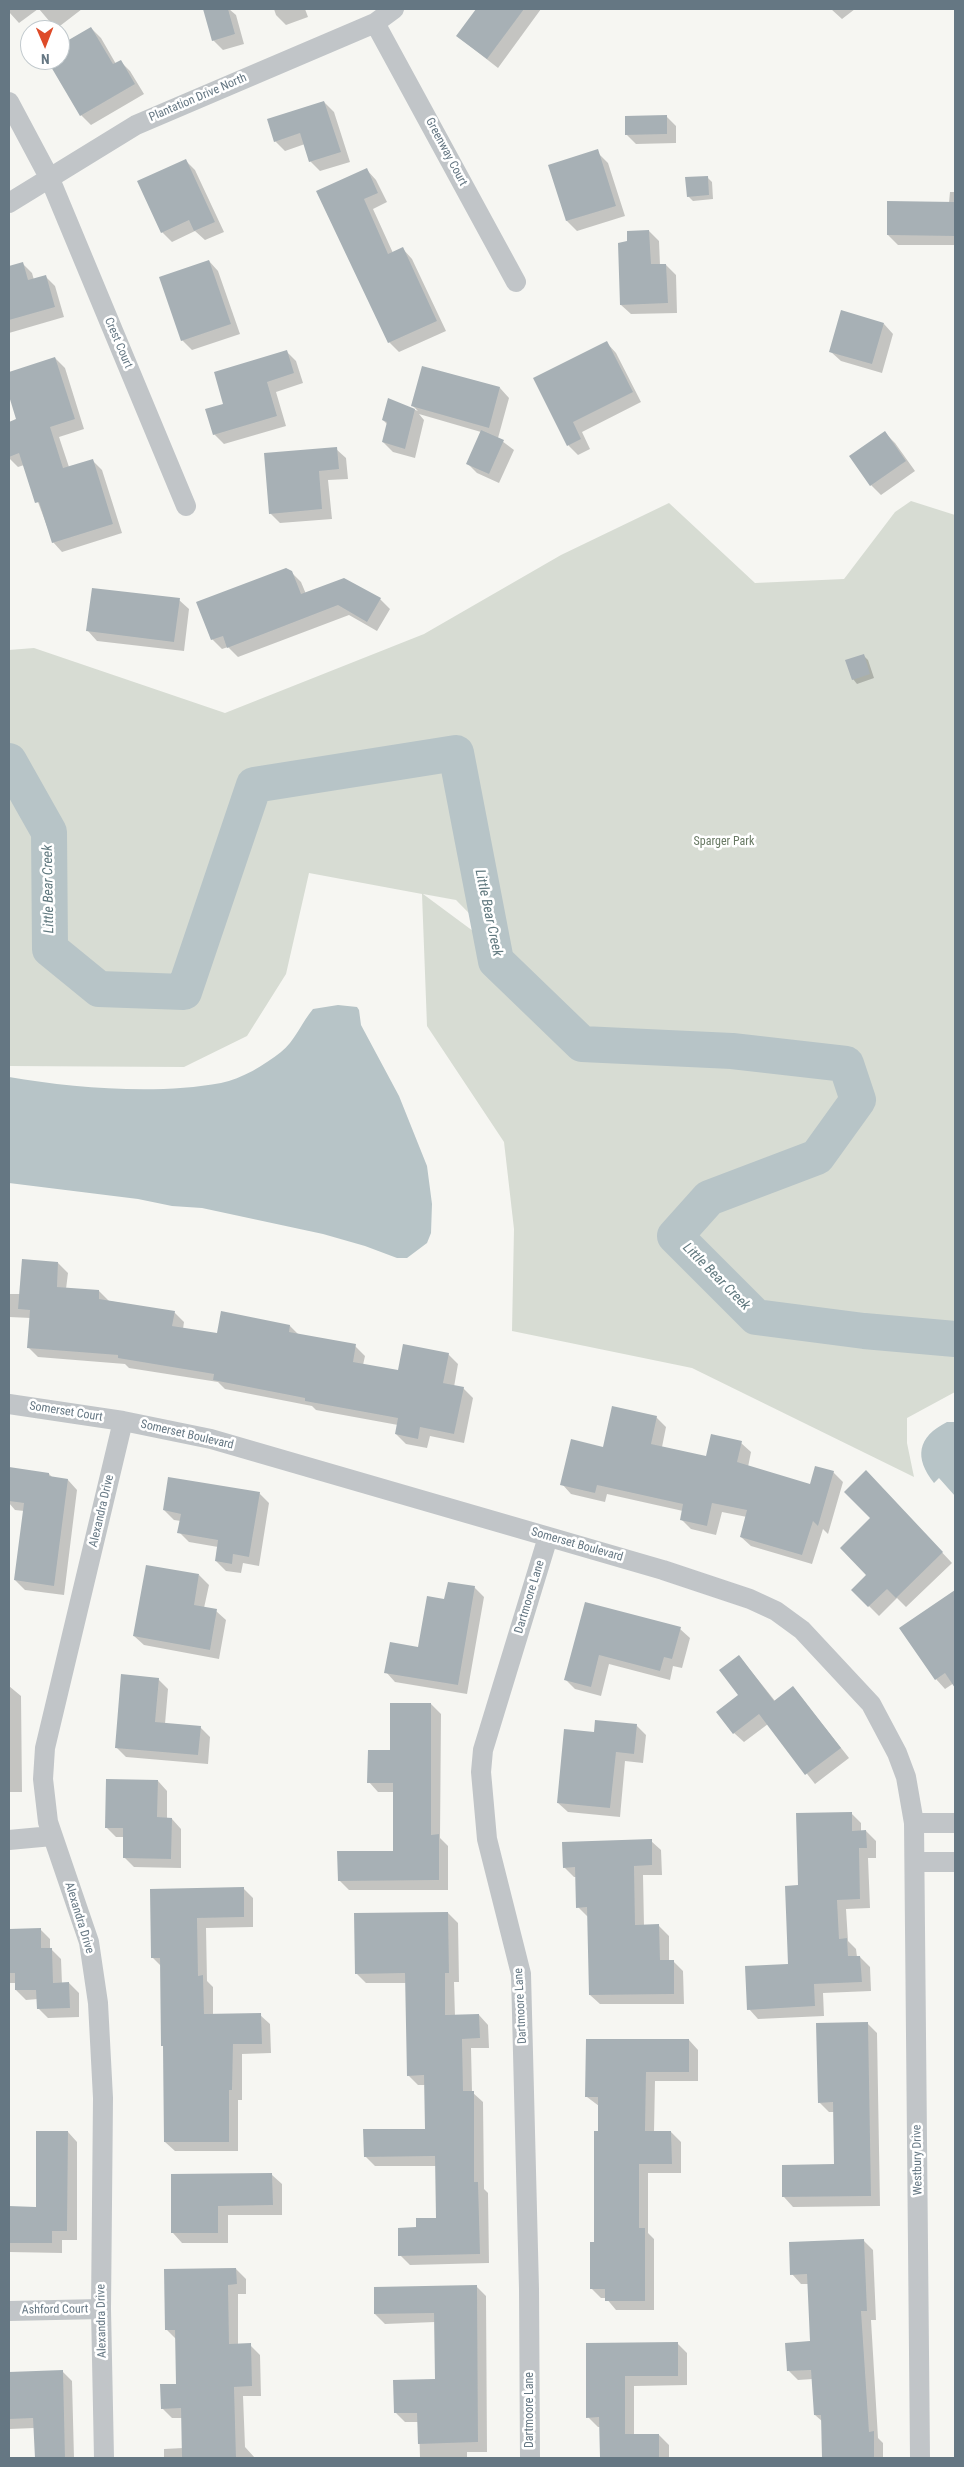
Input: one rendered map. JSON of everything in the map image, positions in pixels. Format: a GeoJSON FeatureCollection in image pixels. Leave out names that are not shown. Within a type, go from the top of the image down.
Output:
{"type":"FeatureCollection","features":[{"type":"Feature","properties":{"kind":"street","name":"Plantation Drive North"},"geometry":{"type":"LineString","coordinates":[[9,203],[136,125],[376,22],[394,9]]}},
{"type":"Feature","properties":{"kind":"street","name":"Greenway Court"},"geometry":{"type":"LineString","coordinates":[[376,22],[516,282]]}},
{"type":"Feature","properties":{"kind":"street","name":"Crest Court"},"geometry":{"type":"LineString","coordinates":[[9,102],[50,179],[186,506]]}},
{"type":"Feature","properties":{"kind":"street","name":"Somerset Court"},"geometry":{"type":"LineString","coordinates":[[9,1404],[124,1421]]}},
{"type":"Feature","properties":{"kind":"street","name":"Somerset Boulevard"},"geometry":{"type":"LineString","coordinates":[[124,1421],[211,1439],[663,1570],[750,1599],[776,1611],[802,1630],[871,1704],[897,1753],[906,1777],[914,1823],[915,1862]]}},
{"type":"Feature","properties":{"kind":"street","name":"Alexandra Drive"},"geometry":{"type":"LineString","coordinates":[[104,2458],[101,2310],[103,2098],[98,2003],[89,1942],[48,1822],[43,1779],[46,1748],[124,1421]]}},
{"type":"Feature","properties":{"kind":"street","name":"Dartmoore Lane"},"geometry":{"type":"LineString","coordinates":[[530,2458],[529,2290],[521,1974],[487,1839],[481,1772],[483,1750],[548,1537]]}},
{"type":"Feature","properties":{"kind":"street"},"geometry":{"type":"LineString","coordinates":[[914,1823],[955,1823]]}},
{"type":"Feature","properties":{"kind":"street"},"geometry":{"type":"LineString","coordinates":[[9,1840],[52,1836]]}},
{"type":"Feature","properties":{"kind":"street"},"geometry":{"type":"LineString","coordinates":[[915,1862],[955,1862]]}},
{"type":"Feature","properties":{"kind":"street","name":"Westbury Drive"},"geometry":{"type":"LineString","coordinates":[[915,1862],[920,2458]]}},
{"type":"Feature","properties":{"kind":"street","name":"Ashford Court"},"geometry":{"type":"LineString","coordinates":[[9,2311],[101,2310]]}},
{"type":"Feature","properties":{"kind":"green space","name":"Sparger Park"},"geometry":{"type":"Polygon","coordinates":[[[911,501],[955,515],[955,1392],[907,1418],[907,1443],[914,1477],[692,1368],[512,1331],[514,1229],[504,1142],[427,1026],[422,894],[309,873],[286,974],[247,1036],[184,1067],[9,1066],[9,650],[34,648],[225,713],[424,634],[561,555],[669,503],[755,583],[844,579],[895,512],[911,501]],[[423,894],[523,968],[456,900],[423,894]]]}},
{"type":"Feature","properties":{"kind":"shaded area"},"geometry":{"type":"Polygon","coordinates":[[[338,1005],[357,1007],[359,1010],[361,1025],[399,1096],[427,1166],[432,1204],[431,1233],[427,1243],[407,1258],[397,1258],[365,1246],[323,1234],[202,1208],[172,1206],[138,1199],[9,1183],[9,1077],[115,1089],[170,1089],[221,1083],[252,1071],[286,1048],[313,1009],[338,1005]]]}},
{"type":"Feature","properties":{"kind":"shaded area"},"geometry":{"type":"Polygon","coordinates":[[[947,1422],[955,1422],[955,1496],[939,1478],[934,1483],[923,1465],[921,1457],[924,1441],[937,1428],[947,1422]]]}},
{"type":"Feature","properties":{"kind":"building"},"geometry":{"type":"Polygon","coordinates":[[[203,9],[228,9],[235,34],[212,41],[203,9]]]}},
{"type":"Feature","properties":{"kind":"building"},"geometry":{"type":"Polygon","coordinates":[[[476,9],[524,9],[487,59],[456,36],[476,9]]]}},
{"type":"Feature","properties":{"kind":"building"},"geometry":{"type":"Polygon","coordinates":[[[91,27],[113,64],[121,60],[135,84],[80,116],[53,70],[70,70],[70,39],[91,27]]]}},
{"type":"Feature","properties":{"kind":"building"},"geometry":{"type":"Polygon","coordinates":[[[324,101],[341,152],[309,162],[300,133],[274,142],[267,119],[324,101]]]}},
{"type":"Feature","properties":{"kind":"building"},"geometry":{"type":"Polygon","coordinates":[[[667,115],[667,134],[625,135],[625,116],[667,115]]]}},
{"type":"Feature","properties":{"kind":"building"},"geometry":{"type":"Polygon","coordinates":[[[598,149],[616,206],[566,221],[548,165],[598,149]]]}},
{"type":"Feature","properties":{"kind":"building"},"geometry":{"type":"Polygon","coordinates":[[[186,159],[215,222],[194,231],[189,220],[161,233],[137,181],[186,159]]]}},
{"type":"Feature","properties":{"kind":"building"},"geometry":{"type":"Polygon","coordinates":[[[367,168],[378,193],[364,199],[388,254],[403,247],[437,321],[388,343],[316,191],[367,168]]]}},
{"type":"Feature","properties":{"kind":"building"},"geometry":{"type":"Polygon","coordinates":[[[708,176],[709,195],[687,197],[685,177],[708,176]]]}},
{"type":"Feature","properties":{"kind":"building"},"geometry":{"type":"Polygon","coordinates":[[[887,201],[955,202],[955,236],[887,235],[887,201]]]}},
{"type":"Feature","properties":{"kind":"building"},"geometry":{"type":"Polygon","coordinates":[[[649,230],[651,264],[666,264],[668,303],[620,305],[618,243],[627,241],[627,231],[649,230]]]}},
{"type":"Feature","properties":{"kind":"building"},"geometry":{"type":"Polygon","coordinates":[[[209,260],[231,324],[181,341],[159,277],[209,260]]]}},
{"type":"Feature","properties":{"kind":"building"},"geometry":{"type":"Polygon","coordinates":[[[23,262],[28,280],[46,275],[55,307],[9,320],[9,266],[23,262]]]}},
{"type":"Feature","properties":{"kind":"building"},"geometry":{"type":"Polygon","coordinates":[[[841,310],[884,323],[872,364],[829,352],[841,310]]]}},
{"type":"Feature","properties":{"kind":"building"},"geometry":{"type":"Polygon","coordinates":[[[607,341],[633,392],[573,422],[581,439],[567,446],[533,378],[607,341]]]}},
{"type":"Feature","properties":{"kind":"building"},"geometry":{"type":"Polygon","coordinates":[[[287,350],[294,373],[267,382],[277,416],[213,435],[205,409],[223,404],[214,372],[287,350]]]}},
{"type":"Feature","properties":{"kind":"building"},"geometry":{"type":"Polygon","coordinates":[[[55,357],[75,419],[50,427],[63,468],[93,459],[113,524],[52,543],[39,502],[35,503],[19,453],[9,457],[9,422],[16,419],[9,396],[9,372],[55,357]]]}},
{"type":"Feature","properties":{"kind":"building"},"geometry":{"type":"Polygon","coordinates":[[[422,366],[500,387],[489,428],[411,406],[422,366]]]}},
{"type":"Feature","properties":{"kind":"building"},"geometry":{"type":"Polygon","coordinates":[[[388,398],[415,409],[405,449],[382,442],[387,422],[382,420],[388,398]]]}},
{"type":"Feature","properties":{"kind":"building"},"geometry":{"type":"Polygon","coordinates":[[[481,430],[504,440],[489,474],[466,464],[481,430]]]}},
{"type":"Feature","properties":{"kind":"building"},"geometry":{"type":"Polygon","coordinates":[[[885,431],[906,461],[870,486],[849,456],[885,431]]]}},
{"type":"Feature","properties":{"kind":"building"},"geometry":{"type":"Polygon","coordinates":[[[337,447],[339,469],[319,471],[322,509],[269,514],[264,453],[337,447]]]}},
{"type":"Feature","properties":{"kind":"building"},"geometry":{"type":"Polygon","coordinates":[[[286,568],[292,571],[301,594],[344,578],[381,598],[367,622],[338,605],[227,648],[223,636],[211,640],[196,602],[286,568]]]}},
{"type":"Feature","properties":{"kind":"building"},"geometry":{"type":"Polygon","coordinates":[[[92,588],[180,598],[174,642],[86,631],[92,588]]]}},
{"type":"Feature","properties":{"kind":"building"},"geometry":{"type":"Polygon","coordinates":[[[864,654],[870,674],[852,680],[845,660],[864,654]]]}},
{"type":"Feature","properties":{"kind":"building"},"geometry":{"type":"Polygon","coordinates":[[[22,1259],[58,1262],[57,1287],[99,1290],[99,1299],[175,1311],[172,1326],[217,1333],[221,1311],[290,1325],[289,1332],[356,1344],[353,1362],[398,1370],[403,1344],[449,1353],[443,1383],[464,1387],[454,1434],[420,1427],[418,1439],[395,1434],[398,1418],[305,1401],[305,1398],[213,1380],[214,1374],[118,1358],[118,1355],[27,1348],[30,1310],[18,1309],[22,1259]]]}},
{"type":"Feature","properties":{"kind":"building"},"geometry":{"type":"Polygon","coordinates":[[[612,1406],[657,1416],[651,1444],[706,1456],[711,1434],[742,1441],[737,1462],[810,1484],[815,1466],[834,1471],[818,1526],[813,1521],[802,1555],[740,1537],[747,1510],[712,1503],[707,1526],[680,1520],[683,1504],[597,1485],[595,1493],[560,1485],[571,1439],[603,1447],[612,1406]]]}},
{"type":"Feature","properties":{"kind":"building"},"geometry":{"type":"Polygon","coordinates":[[[9,1467],[49,1473],[49,1476],[68,1479],[54,1586],[14,1580],[24,1503],[9,1501],[9,1467]]]}},
{"type":"Feature","properties":{"kind":"building"},"geometry":{"type":"Polygon","coordinates":[[[866,1470],[943,1552],[896,1598],[887,1589],[868,1607],[851,1590],[866,1575],[840,1548],[870,1518],[844,1492],[866,1470]]]}},
{"type":"Feature","properties":{"kind":"building"},"geometry":{"type":"Polygon","coordinates":[[[168,1477],[260,1492],[249,1557],[233,1554],[232,1564],[215,1561],[218,1540],[177,1533],[181,1514],[163,1510],[168,1477]]]}},
{"type":"Feature","properties":{"kind":"building"},"geometry":{"type":"Polygon","coordinates":[[[146,1565],[199,1574],[194,1605],[217,1609],[210,1650],[133,1636],[146,1565]]]}},
{"type":"Feature","properties":{"kind":"building"},"geometry":{"type":"Polygon","coordinates":[[[448,1582],[475,1586],[458,1685],[384,1673],[390,1642],[418,1647],[427,1596],[444,1599],[448,1582]]]}},
{"type":"Feature","properties":{"kind":"building"},"geometry":{"type":"Polygon","coordinates":[[[955,1590],[955,1688],[945,1673],[935,1680],[899,1628],[955,1590]]]}},
{"type":"Feature","properties":{"kind":"building"},"geometry":{"type":"Polygon","coordinates":[[[585,1602],[681,1627],[672,1659],[664,1657],[660,1671],[599,1655],[591,1687],[564,1680],[585,1602]]]}},
{"type":"Feature","properties":{"kind":"building"},"geometry":{"type":"Polygon","coordinates":[[[739,1655],[774,1701],[793,1686],[841,1748],[805,1775],[759,1714],[733,1734],[716,1712],[738,1695],[719,1670],[739,1655]]]}},
{"type":"Feature","properties":{"kind":"building"},"geometry":{"type":"Polygon","coordinates":[[[121,1674],[159,1678],[155,1722],[201,1726],[198,1755],[115,1748],[121,1674]]]}},
{"type":"Feature","properties":{"kind":"building"},"geometry":{"type":"Polygon","coordinates":[[[390,1703],[431,1703],[431,1835],[439,1834],[439,1880],[338,1881],[337,1851],[393,1851],[393,1783],[367,1783],[368,1750],[390,1750],[390,1703]]]}},
{"type":"Feature","properties":{"kind":"building"},"geometry":{"type":"Polygon","coordinates":[[[595,1720],[637,1724],[634,1754],[616,1752],[610,1808],[557,1803],[564,1729],[594,1732],[595,1720]]]}},
{"type":"Feature","properties":{"kind":"building"},"geometry":{"type":"Polygon","coordinates":[[[106,1779],[158,1780],[157,1817],[172,1818],[171,1859],[123,1858],[123,1828],[105,1828],[106,1779]]]}},
{"type":"Feature","properties":{"kind":"building"},"geometry":{"type":"Polygon","coordinates":[[[852,1812],[852,1831],[866,1830],[867,1848],[859,1848],[860,1899],[837,1900],[839,1939],[847,1938],[848,1956],[860,1956],[862,1982],[814,1984],[815,2006],[747,2010],[745,1966],[788,1964],[785,1886],[798,1885],[796,1813],[852,1812]]]}},
{"type":"Feature","properties":{"kind":"building"},"geometry":{"type":"Polygon","coordinates":[[[652,1839],[652,1865],[634,1866],[635,1925],[659,1924],[660,1960],[674,1960],[674,1994],[589,1995],[587,1907],[576,1908],[575,1867],[563,1868],[562,1842],[652,1839]]]}},
{"type":"Feature","properties":{"kind":"building"},"geometry":{"type":"Polygon","coordinates":[[[244,1887],[244,1917],[197,1918],[198,1976],[203,1975],[204,2014],[261,2013],[262,2044],[233,2044],[232,2090],[229,2090],[229,2142],[164,2142],[160,1958],[151,1958],[150,1889],[244,1887]]]}},
{"type":"Feature","properties":{"kind":"building"},"geometry":{"type":"Polygon","coordinates":[[[448,1912],[449,1973],[445,1973],[445,2015],[479,2014],[480,2038],[462,2039],[463,2091],[474,2091],[474,2182],[478,2182],[480,2254],[398,2256],[398,2228],[416,2227],[416,2218],[436,2218],[435,2156],[364,2157],[363,2129],[425,2129],[424,2075],[407,2076],[405,1973],[355,1974],[354,1913],[448,1912]]]}},
{"type":"Feature","properties":{"kind":"building"},"geometry":{"type":"Polygon","coordinates":[[[41,1928],[41,1948],[52,1948],[53,1983],[69,1982],[70,2008],[37,2009],[36,1990],[15,1990],[15,1973],[9,1973],[9,1929],[41,1928]]]}},
{"type":"Feature","properties":{"kind":"building"},"geometry":{"type":"Polygon","coordinates":[[[868,2022],[871,2196],[782,2197],[782,2165],[834,2164],[833,2102],[818,2103],[816,2023],[868,2022]]]}},
{"type":"Feature","properties":{"kind":"building"},"geometry":{"type":"Polygon","coordinates":[[[586,2039],[689,2039],[689,2072],[646,2072],[645,2131],[671,2131],[672,2164],[639,2164],[639,2228],[645,2228],[645,2301],[605,2301],[605,2289],[590,2289],[590,2242],[594,2242],[594,2131],[598,2131],[598,2097],[585,2097],[586,2039]]]}},
{"type":"Feature","properties":{"kind":"building"},"geometry":{"type":"Polygon","coordinates":[[[36,2131],[68,2131],[67,2231],[52,2231],[52,2243],[9,2243],[9,2206],[36,2207],[36,2131]]]}},
{"type":"Feature","properties":{"kind":"building"},"geometry":{"type":"Polygon","coordinates":[[[272,2173],[273,2205],[218,2206],[218,2233],[171,2233],[171,2174],[272,2173]]]}},
{"type":"Feature","properties":{"kind":"building"},"geometry":{"type":"Polygon","coordinates":[[[864,2239],[867,2311],[861,2311],[869,2432],[874,2431],[874,2458],[822,2458],[821,2415],[814,2415],[811,2370],[787,2371],[785,2343],[810,2341],[807,2274],[790,2275],[789,2242],[864,2239]]]}},
{"type":"Feature","properties":{"kind":"building"},"geometry":{"type":"Polygon","coordinates":[[[236,2268],[237,2284],[228,2285],[229,2344],[251,2343],[252,2386],[234,2387],[236,2458],[182,2458],[181,2408],[161,2409],[160,2384],[176,2384],[175,2330],[165,2330],[164,2269],[236,2268]]]}},
{"type":"Feature","properties":{"kind":"building"},"geometry":{"type":"Polygon","coordinates":[[[477,2285],[478,2442],[418,2444],[417,2413],[394,2413],[393,2380],[435,2379],[434,2313],[374,2314],[374,2287],[477,2285]]]}},
{"type":"Feature","properties":{"kind":"building"},"geometry":{"type":"Polygon","coordinates":[[[678,2342],[678,2376],[625,2376],[625,2434],[659,2434],[659,2458],[600,2458],[599,2417],[586,2418],[586,2343],[678,2342]]]}},
{"type":"Feature","properties":{"kind":"building"},"geometry":{"type":"Polygon","coordinates":[[[63,2370],[65,2458],[35,2458],[33,2418],[9,2419],[9,2372],[63,2370]]]}},
{"type":"Feature","properties":{"kind":"waterway","name":"Little Bear Creek"},"geometry":{"type":"LineString","coordinates":[[9,761],[49,832],[50,949],[99,989],[184,992],[254,785],[456,753],[496,961],[582,1044],[732,1051],[846,1064],[858,1100],[817,1157],[709,1198],[675,1236],[756,1317],[864,1331],[955,1339]]}}]}
